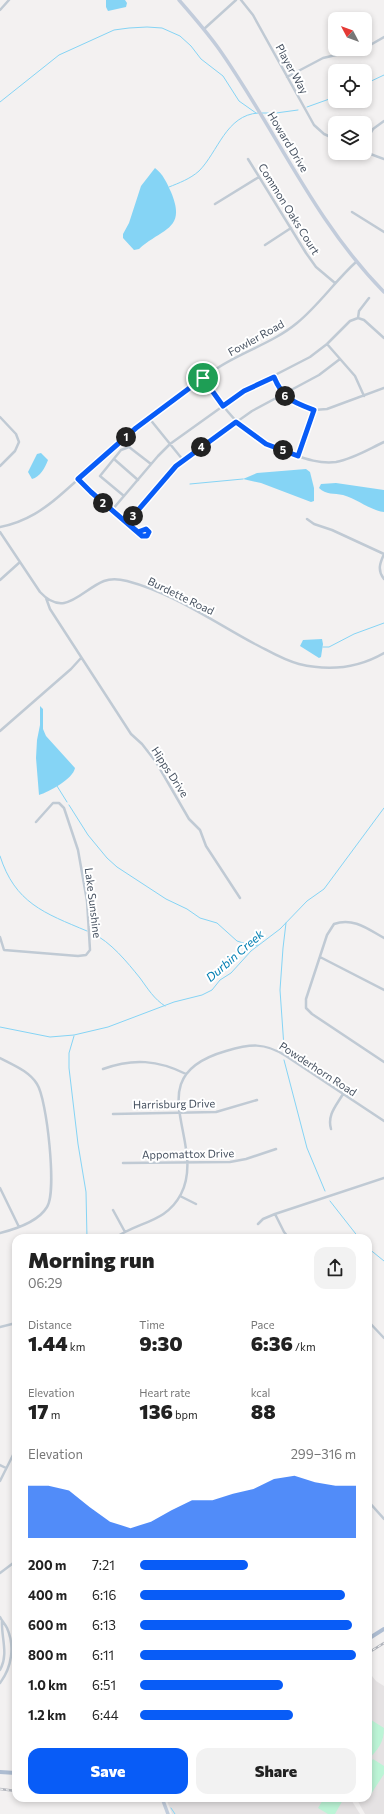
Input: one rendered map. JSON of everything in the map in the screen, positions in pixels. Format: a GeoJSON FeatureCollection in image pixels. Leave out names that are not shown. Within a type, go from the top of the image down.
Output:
{"type":"FeatureCollection","features":[{"type":"Feature","properties":{"kind":"main road"},"geometry":{"type":"LineString","coordinates":[[372,1636],[384,1629]]}},
{"type":"Feature","properties":{"kind":"main road"},"geometry":{"type":"LineString","coordinates":[[0,1772],[12,1773]]}},
{"type":"Feature","properties":{"kind":"street"},"geometry":{"type":"LineString","coordinates":[[0,10],[9,0]]}},
{"type":"Feature","properties":{"kind":"street","name":"Howard Drive"},"geometry":{"type":"LineString","coordinates":[[179,0],[204,29],[246,90],[326,221],[356,262],[384,292]]}},
{"type":"Feature","properties":{"kind":"street"},"geometry":{"type":"LineString","coordinates":[[204,29],[236,0]]}},
{"type":"Feature","properties":{"kind":"street","name":"Player Way"},"geometry":{"type":"LineString","coordinates":[[241,0],[253,15],[314,125],[328,136]]}},
{"type":"Feature","properties":{"kind":"street"},"geometry":{"type":"LineString","coordinates":[[372,44],[384,37]]}},
{"type":"Feature","properties":{"kind":"street"},"geometry":{"type":"LineString","coordinates":[[287,77],[322,58],[331,56]]}},
{"type":"Feature","properties":{"kind":"street"},"geometry":{"type":"LineString","coordinates":[[372,131],[384,121]]}},
{"type":"Feature","properties":{"kind":"street"},"geometry":{"type":"LineString","coordinates":[[372,155],[384,159]]}},
{"type":"Feature","properties":{"kind":"street","name":"Common Oaks Court"},"geometry":{"type":"LineString","coordinates":[[248,158],[316,267],[335,283]]}},
{"type":"Feature","properties":{"kind":"street"},"geometry":{"type":"LineString","coordinates":[[216,204],[259,177]]}},
{"type":"Feature","properties":{"kind":"street"},"geometry":{"type":"LineString","coordinates":[[352,212],[384,232]]}},
{"type":"Feature","properties":{"kind":"street"},"geometry":{"type":"LineString","coordinates":[[265,245],[291,228]]}},
{"type":"Feature","properties":{"kind":"street","name":"Fowler Road"},"geometry":{"type":"LineString","coordinates":[[0,527],[22,522],[33,516],[50,504],[149,418],[203,378],[224,364],[296,324],[356,262]]}},
{"type":"Feature","properties":{"kind":"street"},"geometry":{"type":"LineString","coordinates":[[358,318],[359,311],[370,298]]}},
{"type":"Feature","properties":{"kind":"street"},"geometry":{"type":"LineString","coordinates":[[112,510],[170,444],[244,391],[274,377],[310,357],[327,344],[346,324],[358,318],[368,322],[384,338]]}},
{"type":"Feature","properties":{"kind":"street"},"geometry":{"type":"LineString","coordinates":[[327,344],[355,376],[364,396]]}},
{"type":"Feature","properties":{"kind":"street"},"geometry":{"type":"LineString","coordinates":[[127,523],[183,460],[252,411],[319,375],[340,358]]}},
{"type":"Feature","properties":{"kind":"street"},"geometry":{"type":"LineString","coordinates":[[274,377],[283,394],[295,402],[314,410],[327,410],[384,388]]}},
{"type":"Feature","properties":{"kind":"street"},"geometry":{"type":"LineString","coordinates":[[203,378],[236,422],[266,444],[298,456],[318,462],[335,462],[351,457],[384,442]]}},
{"type":"Feature","properties":{"kind":"street"},"geometry":{"type":"LineString","coordinates":[[298,456],[314,410]]}},
{"type":"Feature","properties":{"kind":"street"},"geometry":{"type":"LineString","coordinates":[[0,417],[16,434],[19,442],[15,451],[1,464]]}},
{"type":"Feature","properties":{"kind":"street"},"geometry":{"type":"LineString","coordinates":[[149,418],[183,460]]}},
{"type":"Feature","properties":{"kind":"street"},"geometry":{"type":"LineString","coordinates":[[124,496],[100,476],[114,459],[125,447],[129,447],[151,464]]}},
{"type":"Feature","properties":{"kind":"street"},"geometry":{"type":"LineString","coordinates":[[114,459],[138,480]]}},
{"type":"Feature","properties":{"kind":"street"},"geometry":{"type":"LineString","coordinates":[[78,479],[138,532]]}},
{"type":"Feature","properties":{"kind":"street"},"geometry":{"type":"LineString","coordinates":[[307,519],[314,524],[332,530],[384,554],[379,570],[384,579]]}},
{"type":"Feature","properties":{"kind":"street"},"geometry":{"type":"LineString","coordinates":[[0,532],[46,598]]}},
{"type":"Feature","properties":{"kind":"street"},"geometry":{"type":"LineString","coordinates":[[0,580],[20,562]]}},
{"type":"Feature","properties":{"kind":"street"},"geometry":{"type":"LineString","coordinates":[[0,574],[3,577]]}},
{"type":"Feature","properties":{"kind":"street","name":"Burdette Road"},"geometry":{"type":"LineString","coordinates":[[46,598],[54,602],[68,602],[80,597],[98,584],[110,580],[120,580],[153,590],[269,651],[298,664],[324,667],[351,666],[367,661],[384,653]]}},
{"type":"Feature","properties":{"kind":"street","name":"Hipps Drive"},"geometry":{"type":"LineString","coordinates":[[46,598],[50,609],[131,734],[142,744],[156,762],[189,819],[200,830],[206,846],[240,898]]}},
{"type":"Feature","properties":{"kind":"street"},"geometry":{"type":"LineString","coordinates":[[0,731],[72,669],[81,658]]}},
{"type":"Feature","properties":{"kind":"street","name":"Lake Sunshine"},"geometry":{"type":"LineString","coordinates":[[0,937],[4,950],[78,956],[86,955],[90,950],[87,901],[78,850],[64,808],[58,803],[53,803],[36,822]]}},
{"type":"Feature","properties":{"kind":"street"},"geometry":{"type":"LineString","coordinates":[[384,938],[358,924],[340,922],[334,924],[327,935],[306,999],[306,1008],[321,1021],[384,1062]]}},
{"type":"Feature","properties":{"kind":"street"},"geometry":{"type":"LineString","coordinates":[[320,957],[384,990]]}},
{"type":"Feature","properties":{"kind":"street","name":"Powderhorn Road"},"geometry":{"type":"LineString","coordinates":[[122,1234],[162,1216],[180,1196],[186,1181],[188,1163],[178,1096],[186,1074],[196,1064],[210,1056],[238,1048],[256,1045],[280,1052],[384,1122]]}},
{"type":"Feature","properties":{"kind":"street"},"geometry":{"type":"LineString","coordinates":[[0,1058],[29,1074],[40,1089],[46,1113],[52,1194],[47,1207],[37,1217],[19,1227],[0,1233]]}},
{"type":"Feature","properties":{"kind":"street"},"geometry":{"type":"LineString","coordinates":[[103,1069],[123,1062],[145,1061],[167,1065],[186,1074]]}},
{"type":"Feature","properties":{"kind":"street"},"geometry":{"type":"LineString","coordinates":[[331,1129],[330,1116],[343,1094]]}},
{"type":"Feature","properties":{"kind":"street","name":"Harrisburg Drive"},"geometry":{"type":"LineString","coordinates":[[113,1114],[216,1112],[257,1100]]}},
{"type":"Feature","properties":{"kind":"street","name":"Appomattox Drive"},"geometry":{"type":"LineString","coordinates":[[123,1163],[239,1161],[276,1149]]}},
{"type":"Feature","properties":{"kind":"street"},"geometry":{"type":"LineString","coordinates":[[258,1224],[263,1219],[275,1214],[384,1178]]}},
{"type":"Feature","properties":{"kind":"street"},"geometry":{"type":"LineString","coordinates":[[0,1188],[19,1227]]}},
{"type":"Feature","properties":{"kind":"street"},"geometry":{"type":"LineString","coordinates":[[180,1196],[196,1204]]}},
{"type":"Feature","properties":{"kind":"street"},"geometry":{"type":"LineString","coordinates":[[113,1210],[125,1232]]}},
{"type":"Feature","properties":{"kind":"street"},"geometry":{"type":"LineString","coordinates":[[275,1214],[286,1234]]}},
{"type":"Feature","properties":{"kind":"street"},"geometry":{"type":"LineString","coordinates":[[0,1327],[12,1324]]}},
{"type":"Feature","properties":{"kind":"street"},"geometry":{"type":"LineString","coordinates":[[372,1325],[384,1338]]}},
{"type":"Feature","properties":{"kind":"street"},"geometry":{"type":"LineString","coordinates":[[0,1481],[12,1457]]}},
{"type":"Feature","properties":{"kind":"street"},"geometry":{"type":"LineString","coordinates":[[0,1465],[6,1468]]}},
{"type":"Feature","properties":{"kind":"street"},"geometry":{"type":"LineString","coordinates":[[372,1506],[384,1519]]}},
{"type":"Feature","properties":{"kind":"street"},"geometry":{"type":"LineString","coordinates":[[0,1573],[12,1564]]}},
{"type":"Feature","properties":{"kind":"street"},"geometry":{"type":"LineString","coordinates":[[0,1617],[7,1627],[11,1644],[8,1670],[0,1683]]}},
{"type":"Feature","properties":{"kind":"street"},"geometry":{"type":"LineString","coordinates":[[0,1670],[3,1662],[4,1650],[2,1620]]}},
{"type":"Feature","properties":{"kind":"street"},"geometry":{"type":"LineString","coordinates":[[164,1802],[168,1814]]}},
{"type":"Feature","properties":{"kind":"shaded area"},"geometry":{"type":"Polygon","coordinates":[[[372,1676],[376,1681],[384,1686],[384,1814],[365,1814],[358,1802],[372,1802],[372,1676]]]}},
{"type":"Feature","properties":{"kind":"shaded area"},"geometry":{"type":"Polygon","coordinates":[[[168,1802],[352,1802],[360,1814],[172,1814],[168,1802]]]}},
{"type":"Feature","properties":{"kind":"green space"},"geometry":{"type":"Polygon","coordinates":[[[372,1720],[384,1728],[380,1746],[372,1755],[372,1720]]]}},
{"type":"Feature","properties":{"kind":"green space"},"geometry":{"type":"Polygon","coordinates":[[[373,1759],[384,1766],[384,1774],[372,1792],[373,1759]]]}},
{"type":"Feature","properties":{"kind":"green space"},"geometry":{"type":"Polygon","coordinates":[[[322,1802],[342,1802],[335,1814],[328,1814],[318,1808],[322,1802]]]}},
{"type":"Feature","properties":{"kind":"water"},"geometry":{"type":"Polygon","coordinates":[[[106,0],[125,0],[127,3],[126,7],[108,11],[106,7],[106,0]]]}},
{"type":"Feature","properties":{"kind":"water"},"geometry":{"type":"Polygon","coordinates":[[[155,168],[163,176],[166,182],[175,204],[176,214],[170,227],[139,249],[134,250],[123,238],[123,234],[129,223],[141,186],[155,168]]]}},
{"type":"Feature","properties":{"kind":"water"},"geometry":{"type":"Polygon","coordinates":[[[41,453],[48,460],[42,472],[32,479],[28,472],[37,454],[41,453]]]}},
{"type":"Feature","properties":{"kind":"water"},"geometry":{"type":"Polygon","coordinates":[[[306,469],[310,472],[314,488],[314,501],[311,502],[261,483],[243,479],[257,473],[306,469]]]}},
{"type":"Feature","properties":{"kind":"water"},"geometry":{"type":"Polygon","coordinates":[[[336,483],[384,490],[384,512],[373,509],[343,495],[327,493],[319,488],[321,484],[336,483]]]}},
{"type":"Feature","properties":{"kind":"water"},"geometry":{"type":"Polygon","coordinates":[[[322,639],[323,644],[321,657],[319,658],[300,646],[303,640],[322,639]]]}},
{"type":"Feature","properties":{"kind":"water"},"geometry":{"type":"Polygon","coordinates":[[[40,706],[43,709],[43,729],[46,736],[75,768],[65,781],[49,791],[39,795],[36,758],[40,725],[40,706]]]}},
{"type":"Feature","properties":{"kind":"waterway"},"geometry":{"type":"LineString","coordinates":[[0,102],[59,55],[114,30],[147,27],[162,28],[180,36],[191,46],[201,59],[223,76],[239,101],[256,113]]}},
{"type":"Feature","properties":{"kind":"waterway"},"geometry":{"type":"LineString","coordinates":[[372,81],[384,75]]}},
{"type":"Feature","properties":{"kind":"waterway"},"geometry":{"type":"LineString","coordinates":[[307,107],[328,100]]}},
{"type":"Feature","properties":{"kind":"waterway"},"geometry":{"type":"LineString","coordinates":[[262,113],[298,110]]}},
{"type":"Feature","properties":{"kind":"waterway"},"geometry":{"type":"LineString","coordinates":[[169,187],[196,174],[206,163],[230,127],[238,120],[247,115],[258,113]]}},
{"type":"Feature","properties":{"kind":"waterway"},"geometry":{"type":"LineString","coordinates":[[190,484],[243,479]]}},
{"type":"Feature","properties":{"kind":"waterway"},"geometry":{"type":"LineString","coordinates":[[323,647],[329,647],[354,634],[384,623]]}},
{"type":"Feature","properties":{"kind":"waterway"},"geometry":{"type":"LineString","coordinates":[[57,786],[67,802]]}},
{"type":"Feature","properties":{"kind":"waterway"},"geometry":{"type":"LineString","coordinates":[[69,805],[88,835],[107,858],[117,867],[166,899],[187,909],[200,918],[217,923],[237,941],[253,946],[258,945]]}},
{"type":"Feature","properties":{"kind":"waterway","name":"Durbin Creek"},"geometry":{"type":"LineString","coordinates":[[0,1027],[50,1037],[74,1035],[108,1027],[174,1002],[202,995],[212,990],[220,980],[231,973],[251,951],[280,929],[307,901],[324,889],[384,808]]}},
{"type":"Feature","properties":{"kind":"waterway"},"geometry":{"type":"LineString","coordinates":[[0,856],[6,872],[23,896],[45,912],[87,931]]}},
{"type":"Feature","properties":{"kind":"waterway"},"geometry":{"type":"LineString","coordinates":[[284,1047],[280,990],[286,923]]}},
{"type":"Feature","properties":{"kind":"waterway"},"geometry":{"type":"LineString","coordinates":[[92,933],[106,942],[118,953],[154,997],[165,1006]]}},
{"type":"Feature","properties":{"kind":"waterway"},"geometry":{"type":"LineString","coordinates":[[74,1036],[69,1053],[69,1068],[78,1144],[86,1192],[87,1234]]}},
{"type":"Feature","properties":{"kind":"waterway"},"geometry":{"type":"LineString","coordinates":[[284,1060],[307,1148],[325,1191]]}},
{"type":"Feature","properties":{"kind":"waterway"},"geometry":{"type":"LineString","coordinates":[[330,1201],[356,1234]]}},
{"type":"Feature","properties":{"kind":"waterway"},"geometry":{"type":"LineString","coordinates":[[372,1251],[384,1261]]}},
{"type":"Feature","properties":{"kind":"waterway"},"geometry":{"type":"LineString","coordinates":[[171,1808],[175,1814]]}},
{"type":"Feature","properties":{"kind":"railway"},"geometry":{"type":"LineString","coordinates":[[372,1650],[384,1643]]}},
{"type":"Feature","properties":{"kind":"railway"},"geometry":{"type":"LineString","coordinates":[[0,1789],[12,1790]]}},
{"type":"Feature","properties":{"kind":"route"},"geometry":{"type":"LineString","coordinates":[[274,377],[278,386],[287,398],[314,410],[298,456],[266,444],[236,422],[176,466],[127,523],[138,532],[142,529],[148,530],[149,532],[147,536],[142,536],[91,492],[78,479],[136,428],[162,407],[203,378],[223,406],[244,391],[274,377]]}}]}
